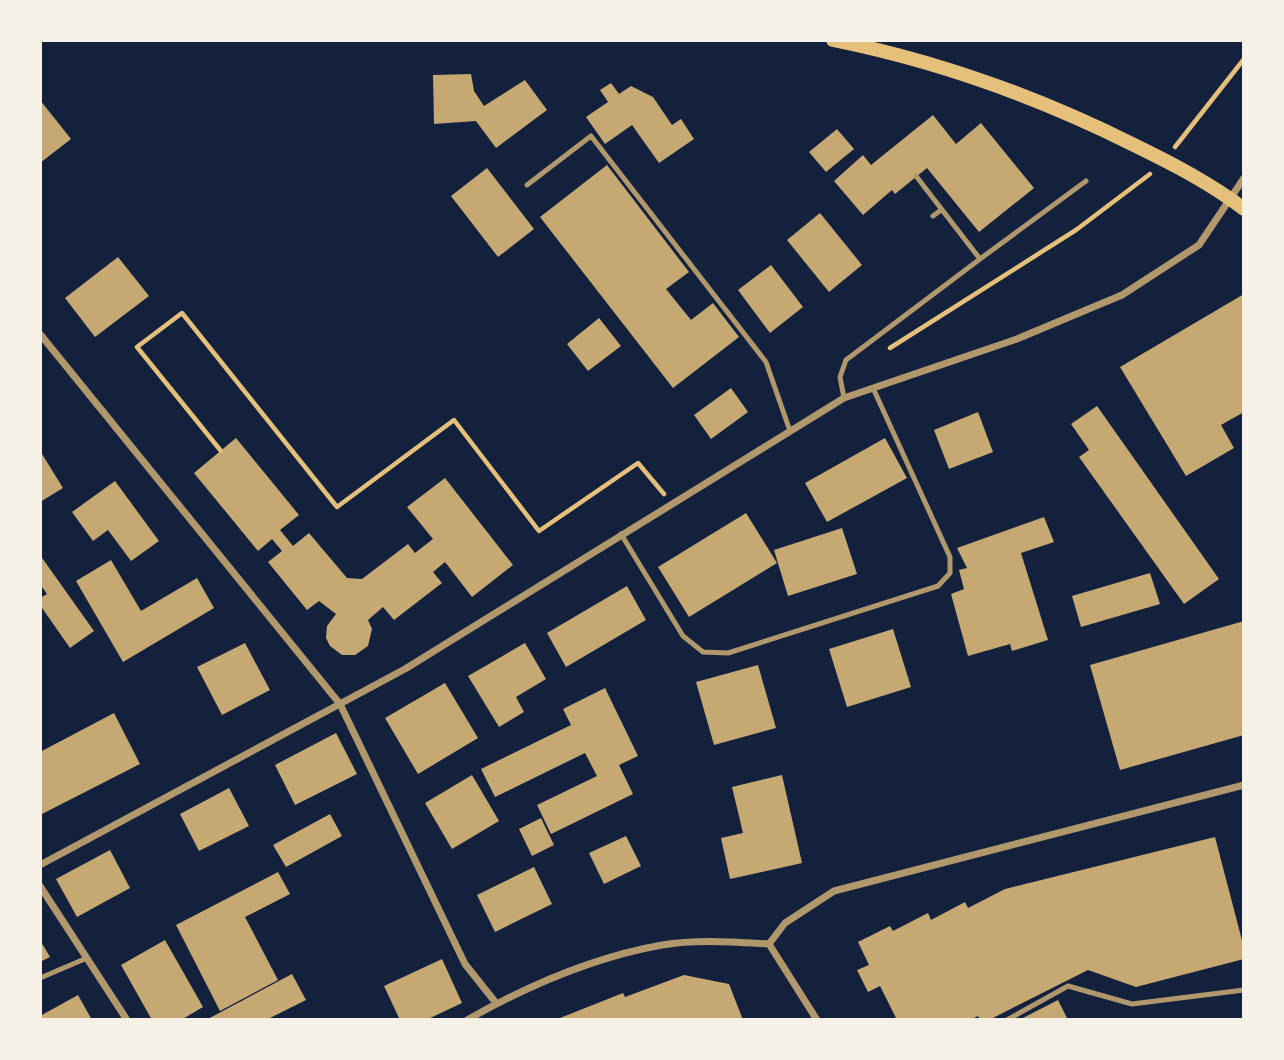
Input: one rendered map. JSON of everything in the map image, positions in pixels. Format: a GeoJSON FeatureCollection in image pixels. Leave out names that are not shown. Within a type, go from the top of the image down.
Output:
{"type":"FeatureCollection","features":[{"type":"Feature","properties":{"kind":"main road"},"geometry":{"type":"LineString","coordinates":[[833,40],[885,51],[1000,85],[1105,130],[1164,160],[1244,209]]}},
{"type":"Feature","properties":{"kind":"street"},"geometry":{"type":"LineString","coordinates":[[40,865],[340,704],[510,606],[621,534],[844,398],[1017,339],[1122,295],[1199,245],[1244,178]]}},
{"type":"Feature","properties":{"kind":"street"},"geometry":{"type":"LineString","coordinates":[[40,334],[340,704],[465,964],[496,1003]]}},
{"type":"Feature","properties":{"kind":"street"},"geometry":{"type":"LineString","coordinates":[[769,944],[785,923],[834,891],[1244,785]]}},
{"type":"Feature","properties":{"kind":"street"},"geometry":{"type":"LineString","coordinates":[[40,886],[127,1020]]}},
{"type":"Feature","properties":{"kind":"street"},"geometry":{"type":"LineString","coordinates":[[467,1020],[496,1003],[588,966],[664,945],[715,941],[769,944]]}},
{"type":"Feature","properties":{"kind":"street"},"geometry":{"type":"LineString","coordinates":[[769,944],[817,1020]]}},
{"type":"Feature","properties":{"kind":"lane"},"geometry":{"type":"LineString","coordinates":[[527,185],[591,136],[766,362],[790,431]]}},
{"type":"Feature","properties":{"kind":"lane"},"geometry":{"type":"LineString","coordinates":[[916,176],[980,259]]}},
{"type":"Feature","properties":{"kind":"lane"},"geometry":{"type":"LineString","coordinates":[[844,398],[840,377],[846,360],[1086,181]]}},
{"type":"Feature","properties":{"kind":"lane"},"geometry":{"type":"LineString","coordinates":[[933,216],[942,209]]}},
{"type":"Feature","properties":{"kind":"lane"},"geometry":{"type":"LineString","coordinates":[[621,534],[682,636],[703,652],[728,653],[938,586],[950,573],[950,557],[873,388]]}},
{"type":"Feature","properties":{"kind":"lane"},"geometry":{"type":"LineString","coordinates":[[40,978],[87,958]]}},
{"type":"Feature","properties":{"kind":"lane"},"geometry":{"type":"LineString","coordinates":[[1007,1020],[1068,986],[1132,1004],[1244,990]]}},
{"type":"Feature","properties":{"kind":"path"},"geometry":{"type":"LineString","coordinates":[[888,350],[1076,230],[1141,182],[1164,160],[1244,60]]}},
{"type":"Feature","properties":{"kind":"path"},"geometry":{"type":"LineString","coordinates":[[221,451],[137,347],[182,313],[337,507],[454,420],[538,531],[638,463],[671,503]]}},
{"type":"Feature","properties":{"kind":"building"},"geometry":{"type":"Polygon","coordinates":[[[471,74],[474,91],[484,106],[525,80],[547,110],[496,148],[476,121],[434,124],[433,75],[471,74]]]}},
{"type":"Feature","properties":{"kind":"building"},"geometry":{"type":"Polygon","coordinates":[[[611,83],[619,94],[631,86],[653,97],[672,125],[681,119],[694,139],[659,163],[632,125],[605,144],[586,117],[608,102],[600,90],[611,83]]]}},
{"type":"Feature","properties":{"kind":"building"},"geometry":{"type":"Polygon","coordinates":[[[40,100],[71,139],[40,163],[40,100]]]}},
{"type":"Feature","properties":{"kind":"building"},"geometry":{"type":"Polygon","coordinates":[[[933,115],[956,144],[981,123],[1034,188],[979,232],[927,168],[895,194],[892,190],[863,215],[834,181],[863,155],[871,165],[933,115]]]}},
{"type":"Feature","properties":{"kind":"building"},"geometry":{"type":"Polygon","coordinates":[[[837,129],[854,149],[826,172],[809,152],[837,129]]]}},
{"type":"Feature","properties":{"kind":"building"},"geometry":{"type":"Polygon","coordinates":[[[607,165],[689,272],[666,289],[691,320],[713,303],[739,337],[673,388],[540,217],[607,165]]]}},
{"type":"Feature","properties":{"kind":"building"},"geometry":{"type":"Polygon","coordinates":[[[487,168],[534,229],[498,257],[451,196],[487,168]]]}},
{"type":"Feature","properties":{"kind":"building"},"geometry":{"type":"Polygon","coordinates":[[[820,213],[862,265],[829,292],[787,240],[820,213]]]}},
{"type":"Feature","properties":{"kind":"building"},"geometry":{"type":"Polygon","coordinates":[[[118,257],[149,296],[95,337],[65,298],[118,257]]]}},
{"type":"Feature","properties":{"kind":"building"},"geometry":{"type":"Polygon","coordinates":[[[771,265],[803,307],[770,333],[738,290],[771,265]]]}},
{"type":"Feature","properties":{"kind":"building"},"geometry":{"type":"Polygon","coordinates":[[[1244,294],[1244,412],[1221,425],[1234,448],[1186,476],[1120,367],[1244,294]]]}},
{"type":"Feature","properties":{"kind":"building"},"geometry":{"type":"Polygon","coordinates":[[[599,318],[621,346],[588,371],[567,344],[599,318]]]}},
{"type":"Feature","properties":{"kind":"building"},"geometry":{"type":"Polygon","coordinates":[[[731,388],[748,412],[711,439],[694,415],[731,388]]]}},
{"type":"Feature","properties":{"kind":"building"},"geometry":{"type":"Polygon","coordinates":[[[1097,406],[1219,579],[1184,604],[1079,457],[1089,450],[1071,424],[1097,406]]]}},
{"type":"Feature","properties":{"kind":"building"},"geometry":{"type":"Polygon","coordinates":[[[978,412],[993,452],[949,469],[934,430],[978,412]]]}},
{"type":"Feature","properties":{"kind":"building"},"geometry":{"type":"Polygon","coordinates":[[[236,438],[299,515],[280,530],[293,546],[309,533],[347,578],[362,579],[408,544],[415,553],[433,539],[407,507],[445,478],[513,565],[472,597],[445,562],[433,572],[442,583],[394,620],[383,607],[368,620],[372,629],[368,646],[355,655],[342,655],[330,646],[326,638],[327,626],[336,614],[319,601],[307,610],[268,562],[282,551],[272,539],[258,551],[194,473],[236,438]]]}},
{"type":"Feature","properties":{"kind":"building"},"geometry":{"type":"Polygon","coordinates":[[[885,438],[907,478],[827,522],[805,483],[885,438]]]}},
{"type":"Feature","properties":{"kind":"building"},"geometry":{"type":"Polygon","coordinates":[[[42,454],[63,488],[40,502],[40,456],[42,454]]]}},
{"type":"Feature","properties":{"kind":"building"},"geometry":{"type":"Polygon","coordinates":[[[115,481],[159,541],[131,561],[108,530],[93,541],[72,512],[115,481]]]}},
{"type":"Feature","properties":{"kind":"building"},"geometry":{"type":"Polygon","coordinates":[[[746,513],[777,563],[689,617],[658,567],[746,513]]]}},
{"type":"Feature","properties":{"kind":"building"},"geometry":{"type":"Polygon","coordinates":[[[1044,517],[1054,542],[1021,553],[1048,640],[1012,651],[1010,644],[968,656],[951,594],[964,589],[959,570],[967,568],[957,548],[1044,517]]]}},
{"type":"Feature","properties":{"kind":"building"},"geometry":{"type":"Polygon","coordinates":[[[842,528],[857,574],[788,596],[774,550],[842,528]]]}},
{"type":"Feature","properties":{"kind":"building"},"geometry":{"type":"Polygon","coordinates":[[[40,555],[94,631],[70,648],[40,605],[40,598],[47,594],[40,584],[40,555]]]}},
{"type":"Feature","properties":{"kind":"building"},"geometry":{"type":"Polygon","coordinates":[[[111,560],[141,611],[197,578],[214,608],[123,662],[76,581],[111,560]]]}},
{"type":"Feature","properties":{"kind":"building"},"geometry":{"type":"Polygon","coordinates":[[[1150,573],[1160,604],[1081,627],[1072,596],[1150,573]]]}},
{"type":"Feature","properties":{"kind":"building"},"geometry":{"type":"Polygon","coordinates":[[[627,586],[646,620],[566,667],[547,633],[627,586]]]}},
{"type":"Feature","properties":{"kind":"building"},"geometry":{"type":"Polygon","coordinates":[[[1244,621],[1244,735],[1120,770],[1090,665],[1244,621]]]}},
{"type":"Feature","properties":{"kind":"building"},"geometry":{"type":"Polygon","coordinates":[[[893,629],[911,687],[847,707],[829,649],[893,629]]]}},
{"type":"Feature","properties":{"kind":"building"},"geometry":{"type":"Polygon","coordinates":[[[245,643],[270,690],[222,715],[197,667],[245,643]]]}},
{"type":"Feature","properties":{"kind":"building"},"geometry":{"type":"Polygon","coordinates":[[[525,643],[546,679],[516,697],[524,712],[499,727],[468,676],[525,643]]]}},
{"type":"Feature","properties":{"kind":"building"},"geometry":{"type":"Polygon","coordinates":[[[758,665],[776,728],[714,745],[696,682],[758,665]]]}},
{"type":"Feature","properties":{"kind":"building"},"geometry":{"type":"Polygon","coordinates":[[[445,683],[478,738],[418,774],[385,718],[445,683]]]}},
{"type":"Feature","properties":{"kind":"building"},"geometry":{"type":"Polygon","coordinates":[[[605,688],[638,756],[619,765],[633,794],[551,834],[537,805],[597,776],[585,753],[495,797],[481,769],[571,725],[563,709],[605,688]]]}},
{"type":"Feature","properties":{"kind":"building"},"geometry":{"type":"Polygon","coordinates":[[[114,713],[140,764],[40,815],[40,752],[114,713]]]}},
{"type":"Feature","properties":{"kind":"building"},"geometry":{"type":"Polygon","coordinates":[[[336,733],[357,774],[295,805],[275,765],[336,733]]]}},
{"type":"Feature","properties":{"kind":"building"},"geometry":{"type":"Polygon","coordinates":[[[472,775],[499,821],[452,849],[425,803],[472,775]]]}},
{"type":"Feature","properties":{"kind":"building"},"geometry":{"type":"Polygon","coordinates":[[[782,775],[802,863],[730,879],[721,838],[743,833],[732,787],[782,775]]]}},
{"type":"Feature","properties":{"kind":"building"},"geometry":{"type":"Polygon","coordinates":[[[229,788],[249,826],[199,851],[180,814],[229,788]]]}},
{"type":"Feature","properties":{"kind":"building"},"geometry":{"type":"Polygon","coordinates":[[[330,814],[342,836],[286,867],[273,845],[330,814]]]}},
{"type":"Feature","properties":{"kind":"building"},"geometry":{"type":"Polygon","coordinates":[[[541,818],[554,845],[532,856],[519,829],[541,818]]]}},
{"type":"Feature","properties":{"kind":"building"},"geometry":{"type":"Polygon","coordinates":[[[626,836],[641,866],[604,884],[589,853],[626,836]]]}},
{"type":"Feature","properties":{"kind":"building"},"geometry":{"type":"Polygon","coordinates":[[[1215,837],[1244,948],[1244,959],[1136,987],[1088,970],[989,1020],[980,1020],[978,1016],[970,1020],[897,1020],[880,986],[868,992],[857,970],[869,965],[858,942],[890,926],[893,931],[928,913],[931,920],[965,902],[968,908],[1005,889],[1215,837]]]}},
{"type":"Feature","properties":{"kind":"building"},"geometry":{"type":"Polygon","coordinates":[[[110,850],[130,888],[77,917],[56,879],[110,850]]]}},
{"type":"Feature","properties":{"kind":"building"},"geometry":{"type":"Polygon","coordinates":[[[534,867],[552,904],[495,932],[477,895],[534,867]]]}},
{"type":"Feature","properties":{"kind":"building"},"geometry":{"type":"Polygon","coordinates":[[[278,872],[290,894],[245,917],[278,980],[220,1011],[176,925],[278,872]]]}},
{"type":"Feature","properties":{"kind":"building"},"geometry":{"type":"Polygon","coordinates":[[[40,940],[50,957],[40,962],[40,940]]]}},
{"type":"Feature","properties":{"kind":"building"},"geometry":{"type":"Polygon","coordinates":[[[165,940],[203,1007],[181,1020],[152,1020],[121,965],[165,940]]]}},
{"type":"Feature","properties":{"kind":"building"},"geometry":{"type":"Polygon","coordinates":[[[442,959],[462,1003],[426,1020],[400,1020],[384,986],[442,959]]]}},
{"type":"Feature","properties":{"kind":"building"},"geometry":{"type":"Polygon","coordinates":[[[292,974],[306,1000],[266,1020],[206,1020],[292,974]]]}},
{"type":"Feature","properties":{"kind":"building"},"geometry":{"type":"Polygon","coordinates":[[[684,975],[729,984],[743,1020],[555,1020],[623,993],[625,997],[684,975]]]}},
{"type":"Feature","properties":{"kind":"building"},"geometry":{"type":"Polygon","coordinates":[[[78,995],[92,1020],[40,1020],[40,1016],[78,995]]]}},
{"type":"Feature","properties":{"kind":"building"},"geometry":{"type":"Polygon","coordinates":[[[1058,1000],[1068,1020],[1019,1020],[1058,1000]]]}}]}
